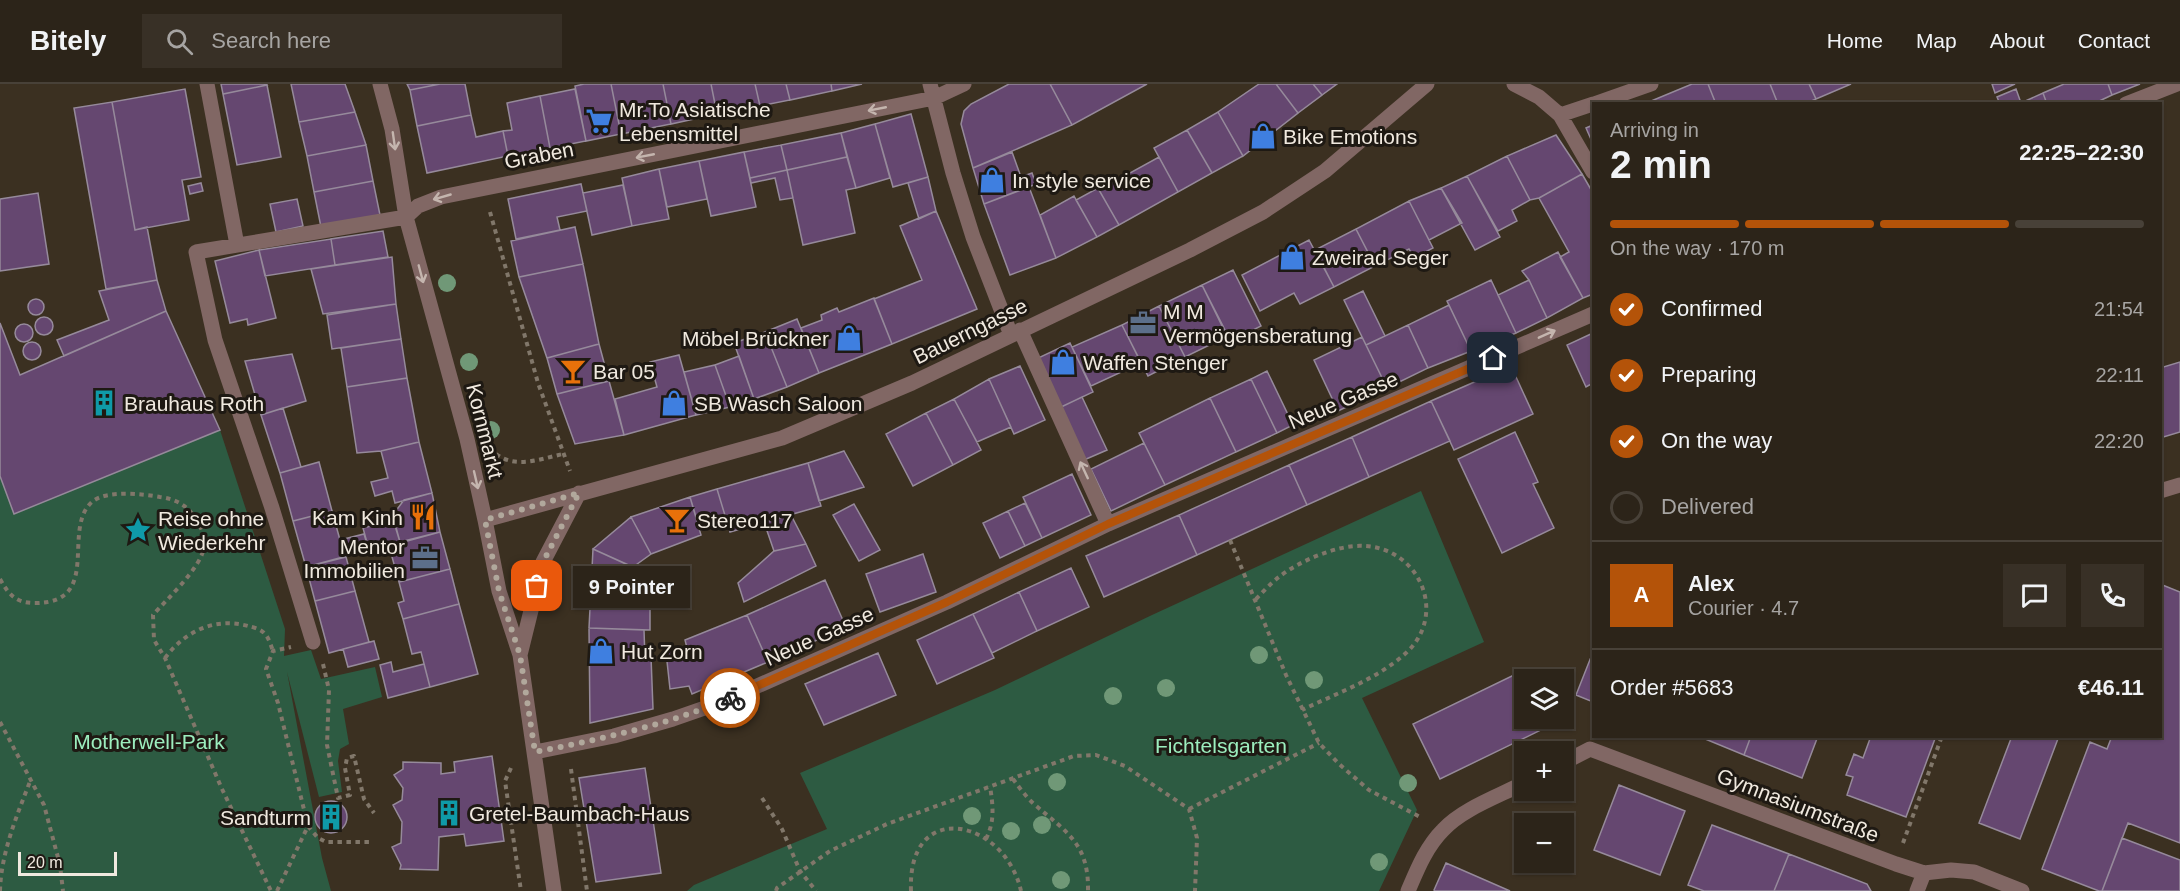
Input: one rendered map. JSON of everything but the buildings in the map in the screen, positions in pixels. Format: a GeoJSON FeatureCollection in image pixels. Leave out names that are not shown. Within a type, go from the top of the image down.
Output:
{"type":"FeatureCollection","features":[{"type":"Feature","properties":{"kind":"street"},"geometry":{"type":"LineString","coordinates":[[207,84],[237,245]]}},
{"type":"Feature","properties":{"kind":"street","name":"Kornmarkt"},"geometry":{"type":"LineString","coordinates":[[380,84],[392,129],[405,217],[467,439],[499,591],[520,655],[554,891]]}},
{"type":"Feature","properties":{"kind":"street","name":"Graben"},"geometry":{"type":"LineString","coordinates":[[405,217],[418,206],[433,200],[964,84]]}},
{"type":"Feature","properties":{"kind":"street","name":"Bauerngasse"},"geometry":{"type":"LineString","coordinates":[[485,520],[782,438],[901,387],[1190,250],[1263,212],[1325,171],[1427,84]]}},
{"type":"Feature","properties":{"kind":"street"},"geometry":{"type":"LineString","coordinates":[[1514,84],[1539,98],[1560,115],[1592,170]]}},
{"type":"Feature","properties":{"kind":"street"},"geometry":{"type":"LineString","coordinates":[[1600,102],[1651,84]]}},
{"type":"Feature","properties":{"kind":"street"},"geometry":{"type":"LineString","coordinates":[[2131,102],[2177,84]]}},
{"type":"Feature","properties":{"kind":"street"},"geometry":{"type":"LineString","coordinates":[[932,91],[953,174],[973,237],[1016,333],[1108,524]]}},
{"type":"Feature","properties":{"kind":"street"},"geometry":{"type":"LineString","coordinates":[[1560,115],[1592,105]]}},
{"type":"Feature","properties":{"kind":"street"},"geometry":{"type":"LineString","coordinates":[[312,642],[272,508],[215,340],[196,252],[405,217]]}},
{"type":"Feature","properties":{"kind":"street","name":"Neue Gasse"},"geometry":{"type":"LineString","coordinates":[[535,752],[614,736],[673,719],[765,683],[947,602],[1108,524],[1592,314]]}},
{"type":"Feature","properties":{"kind":"street"},"geometry":{"type":"LineString","coordinates":[[2162,490],[2180,485]]}},
{"type":"Feature","properties":{"kind":"street","name":"Kornmarkt"},"geometry":{"type":"LineString","coordinates":[[520,655],[543,562],[579,493]]}},
{"type":"Feature","properties":{"kind":"street","name":"Gymnasiumstraße"},"geometry":{"type":"LineString","coordinates":[[1574,757],[1590,749],[1896,864],[1924,873],[1951,870],[1974,872],[2022,891]]}},
{"type":"Feature","properties":{"kind":"street"},"geometry":{"type":"LineString","coordinates":[[1408,891],[1422,859],[1443,829],[1456,818],[1514,788]]}},
{"type":"Feature","properties":{"kind":"street"},"geometry":{"type":"LineString","coordinates":[[1917,891],[1924,873]]}},
{"type":"Feature","properties":{"kind":"path"},"geometry":{"type":"LineString","coordinates":[[467,439],[485,434],[489,449],[504,460],[525,462],[563,454],[538,383],[484,188]]}},
{"type":"Feature","properties":{"kind":"path"},"geometry":{"type":"LineString","coordinates":[[0,579],[10,596],[23,603],[42,603],[60,597],[74,585],[78,571],[79,531],[85,515],[93,501],[106,496],[144,494],[178,501],[195,516],[203,531],[204,548],[200,560],[153,615],[154,640],[165,658],[222,789],[271,891]]}},
{"type":"Feature","properties":{"kind":"path"},"geometry":{"type":"LineString","coordinates":[[1230,540],[1302,710],[1319,743],[1369,790],[1443,829]]}},
{"type":"Feature","properties":{"kind":"path"},"geometry":{"type":"LineString","coordinates":[[1256,599],[1279,577],[1301,563],[1344,547],[1365,546],[1386,550],[1405,560],[1422,585],[1426,599],[1426,615],[1421,633],[1408,652],[1361,682],[1302,710]]}},
{"type":"Feature","properties":{"kind":"path"},"geometry":{"type":"LineString","coordinates":[[165,658],[182,639],[213,624],[227,622],[255,628],[265,633],[273,651],[266,669],[284,725],[308,826],[318,838],[326,842],[372,842]]}},
{"type":"Feature","properties":{"kind":"path"},"geometry":{"type":"LineString","coordinates":[[273,651],[312,642]]}},
{"type":"Feature","properties":{"kind":"path"},"geometry":{"type":"LineString","coordinates":[[322,662],[329,690],[327,745],[338,798],[350,795],[345,768],[347,758],[354,756],[364,799],[374,813]]}},
{"type":"Feature","properties":{"kind":"path"},"geometry":{"type":"LineString","coordinates":[[0,722],[44,805],[60,865],[63,891]]}},
{"type":"Feature","properties":{"kind":"path"},"geometry":{"type":"LineString","coordinates":[[1896,864],[1941,738]]}},
{"type":"Feature","properties":{"kind":"path"},"geometry":{"type":"LineString","coordinates":[[1189,809],[1319,743]]}},
{"type":"Feature","properties":{"kind":"path"},"geometry":{"type":"LineString","coordinates":[[776,891],[777,888],[830,851],[886,824],[1074,756],[1096,755],[1125,766],[1189,809],[1197,838],[1195,891]]}},
{"type":"Feature","properties":{"kind":"path"},"geometry":{"type":"LineString","coordinates":[[571,771],[587,891]]}},
{"type":"Feature","properties":{"kind":"path"},"geometry":{"type":"LineString","coordinates":[[1012,778],[1032,802],[1074,840],[1083,855],[1088,873],[1088,891]]}},
{"type":"Feature","properties":{"kind":"path"},"geometry":{"type":"LineString","coordinates":[[0,891],[9,842],[31,779]]}},
{"type":"Feature","properties":{"kind":"path"},"geometry":{"type":"LineString","coordinates":[[505,781],[521,891]]}},
{"type":"Feature","properties":{"kind":"path"},"geometry":{"type":"LineString","coordinates":[[986,839],[992,828],[994,813],[990,786]]}},
{"type":"Feature","properties":{"kind":"path"},"geometry":{"type":"LineString","coordinates":[[762,798],[782,829],[800,871],[816,891]]}},
{"type":"Feature","properties":{"kind":"path"},"geometry":{"type":"LineString","coordinates":[[277,891],[308,826]]}},
{"type":"Feature","properties":{"kind":"path"},"geometry":{"type":"LineString","coordinates":[[911,891],[910,872],[928,837],[942,828],[956,827],[973,831],[986,839],[1005,858],[1019,881],[1021,891]]}},
{"type":"Feature","properties":{"kind":"green space","name":"Motherwell-Park"},"geometry":{"type":"Polygon","coordinates":[[[220,430],[285,629],[284,656],[311,650],[321,679],[375,667],[382,697],[343,709],[349,744],[340,749],[338,761],[342,792],[319,797],[287,672],[322,858],[331,891],[0,891],[0,476],[14,514],[220,430]]]}},
{"type":"Feature","properties":{"kind":"green space","name":"Fichtelsgarten"},"geometry":{"type":"Polygon","coordinates":[[[1421,491],[1484,642],[1362,698],[1417,810],[1379,891],[687,891],[694,885],[827,829],[800,773],[995,690],[1421,491]]]}},
{"type":"Feature","properties":{"kind":"way so far"},"geometry":{"type":"LineString","coordinates":[[537,586],[543,562],[579,493],[485,520],[499,591],[520,655],[535,752],[614,736],[673,719],[730,698]]}},
{"type":"Feature","properties":{"kind":"place","name":"Mr.To Asiatische Lebensmittel"},"geometry":{"type":"Point","coordinates":[599,121]}},
{"type":"Feature","properties":{"kind":"place","name":"Bike Emotions"},"geometry":{"type":"Point","coordinates":[1263,136]}},
{"type":"Feature","properties":{"kind":"place","name":"In style service"},"geometry":{"type":"Point","coordinates":[992,180]}},
{"type":"Feature","properties":{"kind":"place","name":"Zweirad Seger"},"geometry":{"type":"Point","coordinates":[1292,257]}},
{"type":"Feature","properties":{"kind":"place","name":"M M Vermögensberatung"},"geometry":{"type":"Point","coordinates":[1143,323]}},
{"type":"Feature","properties":{"kind":"place","name":"Möbel Brückner"},"geometry":{"type":"Point","coordinates":[849,338]}},
{"type":"Feature","properties":{"kind":"place","name":"Waffen Stenger"},"geometry":{"type":"Point","coordinates":[1063,362]}},
{"type":"Feature","properties":{"kind":"place","name":"Bar 05"},"geometry":{"type":"Point","coordinates":[573,371]}},
{"type":"Feature","properties":{"kind":"place","name":"Brauhaus Roth"},"geometry":{"type":"Point","coordinates":[104,403]}},
{"type":"Feature","properties":{"kind":"place","name":"SB Wasch Saloon"},"geometry":{"type":"Point","coordinates":[674,403]}},
{"type":"Feature","properties":{"kind":"place","name":"Kam Kinh"},"geometry":{"type":"Point","coordinates":[423,517]}},
{"type":"Feature","properties":{"kind":"place","name":"Stereo117"},"geometry":{"type":"Point","coordinates":[677,520]}},
{"type":"Feature","properties":{"kind":"place","name":"Reise ohne Wiederkehr"},"geometry":{"type":"Point","coordinates":[138,530]}},
{"type":"Feature","properties":{"kind":"place","name":"Mentor Immobilien"},"geometry":{"type":"Point","coordinates":[425,558]}},
{"type":"Feature","properties":{"kind":"place","name":"9 Pointer"},"geometry":{"type":"Point","coordinates":[537,586]}},
{"type":"Feature","properties":{"kind":"place","name":"Hut Zorn"},"geometry":{"type":"Point","coordinates":[601,651]}},
{"type":"Feature","properties":{"kind":"place","name":"Gretel-Baumbach-Haus"},"geometry":{"type":"Point","coordinates":[449,813]}},
{"type":"Feature","properties":{"kind":"place","name":"Sandturm"},"geometry":{"type":"Point","coordinates":[331,817]}},
{"type":"Feature","properties":{"kind":"route"},"geometry":{"type":"LineString","coordinates":[[730,698],[947,602],[1108,524],[1493,358]]}}]}
